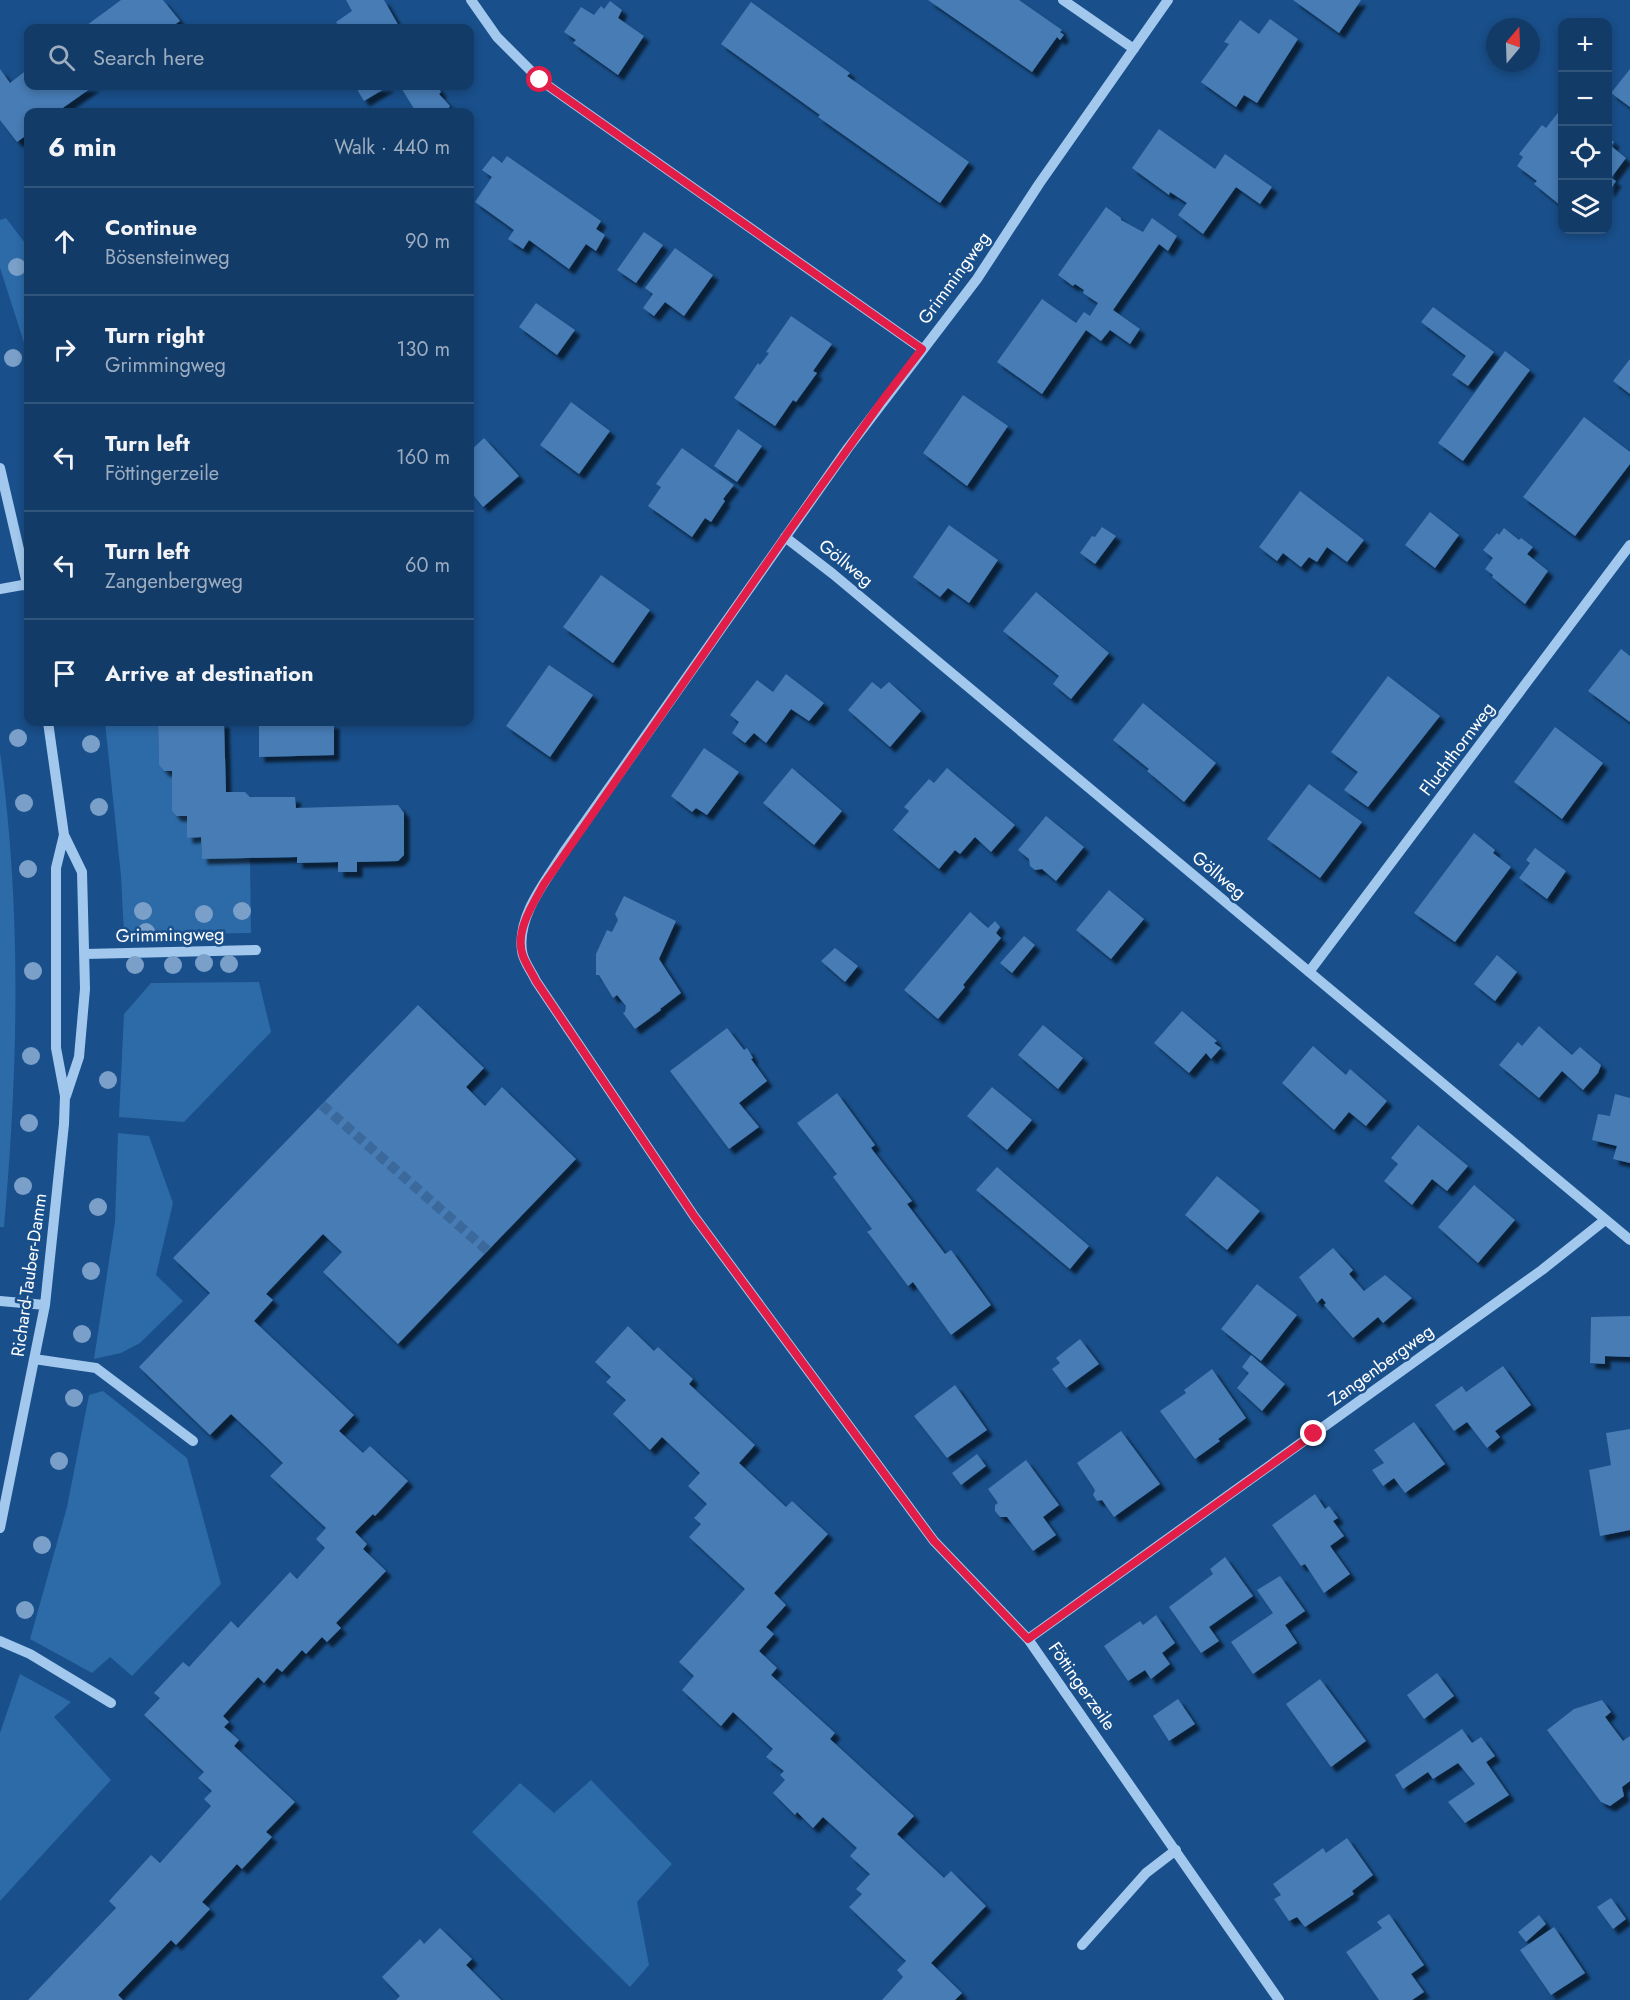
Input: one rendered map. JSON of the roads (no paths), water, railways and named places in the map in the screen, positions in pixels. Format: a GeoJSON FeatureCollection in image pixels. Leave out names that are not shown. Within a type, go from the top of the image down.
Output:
{"type":"FeatureCollection","features":[{"type":"Feature","properties":{"kind":"street"},"geometry":{"type":"LineString","coordinates":[[471,0],[492,31],[540,80],[922,349]]}},
{"type":"Feature","properties":{"kind":"street"},"geometry":{"type":"LineString","coordinates":[[1063,0],[1134,49]]}},
{"type":"Feature","properties":{"kind":"street","name":"Grimmingweg"},"geometry":{"type":"LineString","coordinates":[[522,931],[533,904],[564,852],[882,401],[977,279],[1039,184],[1168,0]]}},
{"type":"Feature","properties":{"kind":"street"},"geometry":{"type":"LineString","coordinates":[[0,468],[24,569]]}},
{"type":"Feature","properties":{"kind":"street","name":"Göllweg"},"geometry":{"type":"LineString","coordinates":[[785,537],[833,574],[1630,1240]]}},
{"type":"Feature","properties":{"kind":"street","name":"Fluchthornweg"},"geometry":{"type":"LineString","coordinates":[[1309,972],[1630,545]]}},
{"type":"Feature","properties":{"kind":"street"},"geometry":{"type":"LineString","coordinates":[[0,590],[24,587]]}},
{"type":"Feature","properties":{"kind":"street","name":"Richard-Tauber-Damm"},"geometry":{"type":"LineString","coordinates":[[49,726],[64,835],[82,872],[85,989],[79,1057],[65,1096]]}},
{"type":"Feature","properties":{"kind":"street","name":"Richard-Tauber-Damm"},"geometry":{"type":"LineString","coordinates":[[0,1528],[45,1305],[53,1242],[65,1096],[57,1048],[56,1001],[56,868],[64,835]]}},
{"type":"Feature","properties":{"kind":"street","name":"Föttingerzeile"},"geometry":{"type":"LineString","coordinates":[[522,931],[522,953],[536,981],[694,1216],[934,1541],[1028,1639],[1279,2000]]}},
{"type":"Feature","properties":{"kind":"street","name":"Grimmingweg"},"geometry":{"type":"LineString","coordinates":[[85,954],[256,950]]}},
{"type":"Feature","properties":{"kind":"street","name":"Zangenbergweg"},"geometry":{"type":"LineString","coordinates":[[1028,1639],[1542,1270],[1605,1220]]}},
{"type":"Feature","properties":{"kind":"street"},"geometry":{"type":"LineString","coordinates":[[0,1301],[45,1305]]}},
{"type":"Feature","properties":{"kind":"street"},"geometry":{"type":"LineString","coordinates":[[34,1359],[96,1368],[193,1441]]}},
{"type":"Feature","properties":{"kind":"street"},"geometry":{"type":"LineString","coordinates":[[0,1641],[30,1654],[111,1703]]}},
{"type":"Feature","properties":{"kind":"street"},"geometry":{"type":"LineString","coordinates":[[1082,1945],[1146,1873],[1176,1850]]}},
{"type":"Feature","properties":{"kind":"tunnel"},"geometry":{"type":"LineString","coordinates":[[322,1105],[488,1251]]}}]}
